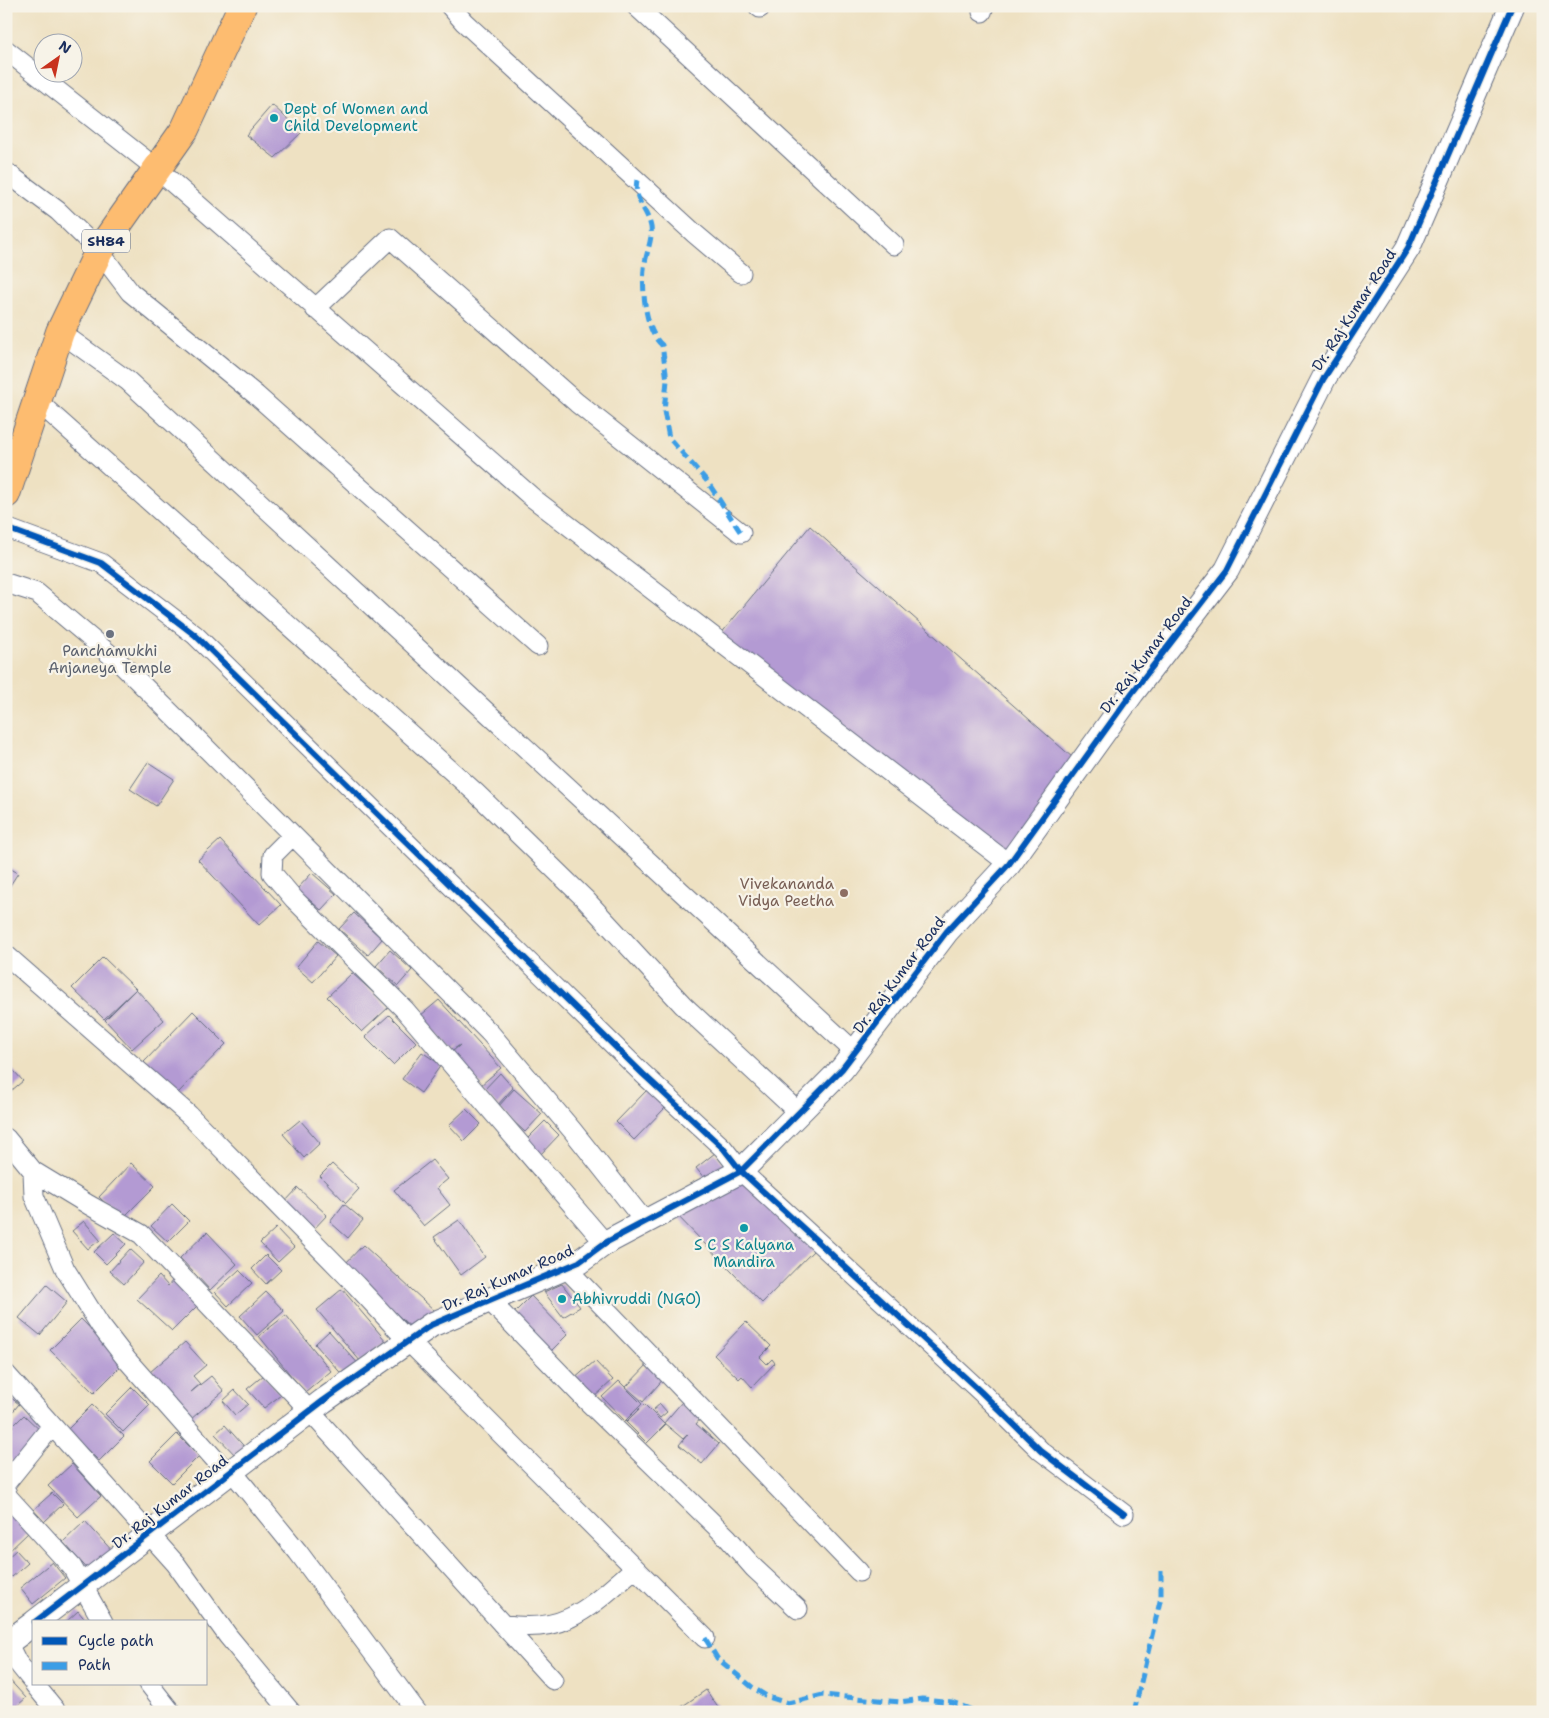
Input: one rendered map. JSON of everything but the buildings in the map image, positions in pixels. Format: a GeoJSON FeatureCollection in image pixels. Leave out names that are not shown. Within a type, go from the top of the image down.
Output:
{"type":"FeatureCollection","features":[{"type":"Feature","properties":{"kind":"main road","name":"SH84"},"geometry":{"type":"LineString","coordinates":[[6,494],[60,332],[98,251],[185,129],[242,6]]}},
{"type":"Feature","properties":{"kind":"street"},"geometry":{"type":"LineString","coordinates":[[450,6],[464,22],[741,272]]}},
{"type":"Feature","properties":{"kind":"street"},"geometry":{"type":"LineString","coordinates":[[636,6],[894,245]]}},
{"type":"Feature","properties":{"kind":"street","name":"Dr. Raj Kumar Road"},"geometry":{"type":"LineString","coordinates":[[37,1620],[309,1411],[431,1325],[579,1262],[605,1243],[741,1171],[856,1053],[947,931],[1008,864],[1132,693],[1227,570],[1324,378],[1408,248],[1512,6]]}},
{"type":"Feature","properties":{"kind":"street"},"geometry":{"type":"LineString","coordinates":[[6,50],[157,169],[534,499],[1008,864]]}},
{"type":"Feature","properties":{"kind":"street"},"geometry":{"type":"LineString","coordinates":[[6,172],[58,211],[98,251],[130,292],[256,395],[538,646]]}},
{"type":"Feature","properties":{"kind":"street"},"geometry":{"type":"LineString","coordinates":[[315,309],[390,238],[577,403],[741,533]]}},
{"type":"Feature","properties":{"kind":"street"},"geometry":{"type":"LineString","coordinates":[[60,332],[128,381],[856,1053]]}},
{"type":"Feature","properties":{"kind":"street"},"geometry":{"type":"LineString","coordinates":[[37,401],[475,792],[584,898],[683,1005],[799,1113]]}},
{"type":"Feature","properties":{"kind":"street"},"geometry":{"type":"LineString","coordinates":[[6,528],[101,563],[194,635],[643,1074],[724,1148],[741,1171],[981,1392],[1041,1451],[1124,1514]]}},
{"type":"Feature","properties":{"kind":"street"},"geometry":{"type":"LineString","coordinates":[[6,583],[37,593],[120,663],[490,1033],[572,1130],[645,1222]]}},
{"type":"Feature","properties":{"kind":"street"},"geometry":{"type":"LineString","coordinates":[[292,836],[273,855],[272,873],[294,899],[405,1010],[605,1243]]}},
{"type":"Feature","properties":{"kind":"street"},"geometry":{"type":"LineString","coordinates":[[6,955],[189,1115],[356,1285],[408,1342],[705,1638]]}},
{"type":"Feature","properties":{"kind":"street"},"geometry":{"type":"LineString","coordinates":[[6,1138],[33,1171],[140,1234],[309,1411],[553,1680]]}},
{"type":"Feature","properties":{"kind":"street"},"geometry":{"type":"LineString","coordinates":[[33,1171],[34,1196],[65,1269],[100,1325],[127,1360],[229,1472],[298,1552],[417,1712]]}},
{"type":"Feature","properties":{"kind":"street"},"geometry":{"type":"LineString","coordinates":[[566,1268],[859,1572]]}},
{"type":"Feature","properties":{"kind":"street"},"geometry":{"type":"LineString","coordinates":[[490,1301],[583,1397],[727,1537],[754,1568],[798,1610]]}},
{"type":"Feature","properties":{"kind":"street"},"geometry":{"type":"LineString","coordinates":[[6,1374],[176,1564],[228,1636],[291,1712]]}},
{"type":"Feature","properties":{"kind":"street"},"geometry":{"type":"LineString","coordinates":[[6,1483],[52,1426]]}},
{"type":"Feature","properties":{"kind":"street"},"geometry":{"type":"LineString","coordinates":[[6,1491],[8,1497],[72,1568],[103,1620]]}},
{"type":"Feature","properties":{"kind":"street"},"geometry":{"type":"LineString","coordinates":[[502,1624],[523,1628],[554,1624],[583,1613],[635,1568]]}},
{"type":"Feature","properties":{"kind":"street","name":"Dr. Raj Kumar Road"},"geometry":{"type":"LineString","coordinates":[[7,1642],[32,1623]]}},
{"type":"Feature","properties":{"kind":"street"},"geometry":{"type":"LineString","coordinates":[[7,1642],[17,1662],[32,1681]]}},
{"type":"Feature","properties":{"kind":"street"},"geometry":{"type":"LineString","coordinates":[[36,1686],[57,1712]]}},
{"type":"Feature","properties":{"kind":"street"},"geometry":{"type":"LineString","coordinates":[[151,1686],[171,1712]]}},
{"type":"Feature","properties":{"kind":"marked path"},"geometry":{"type":"LineString","coordinates":[[637,180],[637,194],[651,227],[651,237],[644,269],[644,299],[648,320],[656,339],[662,345],[667,380],[664,411],[669,438],[707,481],[741,533]]}},
{"type":"Feature","properties":{"kind":"marked path"},"geometry":{"type":"LineString","coordinates":[[1134,1712],[1161,1597],[1161,1571]]}},
{"type":"Feature","properties":{"kind":"marked path"},"geometry":{"type":"LineString","coordinates":[[705,1638],[717,1658],[752,1687],[768,1697],[788,1703],[823,1695],[900,1702],[922,1699],[952,1702],[977,1712]]}},
{"type":"Feature","properties":{"kind":"cycle path"},"geometry":{"type":"LineString","coordinates":[[38,1620],[323,1401],[431,1325],[579,1262],[605,1243],[741,1171],[842,1069],[947,931],[1009,864],[1132,693],[1227,570],[1324,378],[1408,248],[1512,6]]}},
{"type":"Feature","properties":{"kind":"cycle path"},"geometry":{"type":"LineString","coordinates":[[6,528],[101,563],[195,635],[643,1074],[723,1148],[741,1171],[981,1392],[1041,1451],[1124,1514]]}},
{"type":"Feature","properties":{"kind":"place","name":"Dept of Women and Child Development"},"geometry":{"type":"Point","coordinates":[274,118]}},
{"type":"Feature","properties":{"kind":"place","name":"Panchamukhi Anjaneya Temple"},"geometry":{"type":"Point","coordinates":[110,634]}},
{"type":"Feature","properties":{"kind":"place","name":"Vivekananda Vidya Peetha"},"geometry":{"type":"Point","coordinates":[844,893]}},
{"type":"Feature","properties":{"kind":"place","name":"S C S Kalyana Mandira"},"geometry":{"type":"Point","coordinates":[744,1228]}},
{"type":"Feature","properties":{"kind":"place","name":"Abhivruddi (NGO)"},"geometry":{"type":"Point","coordinates":[562,1299]}}]}
